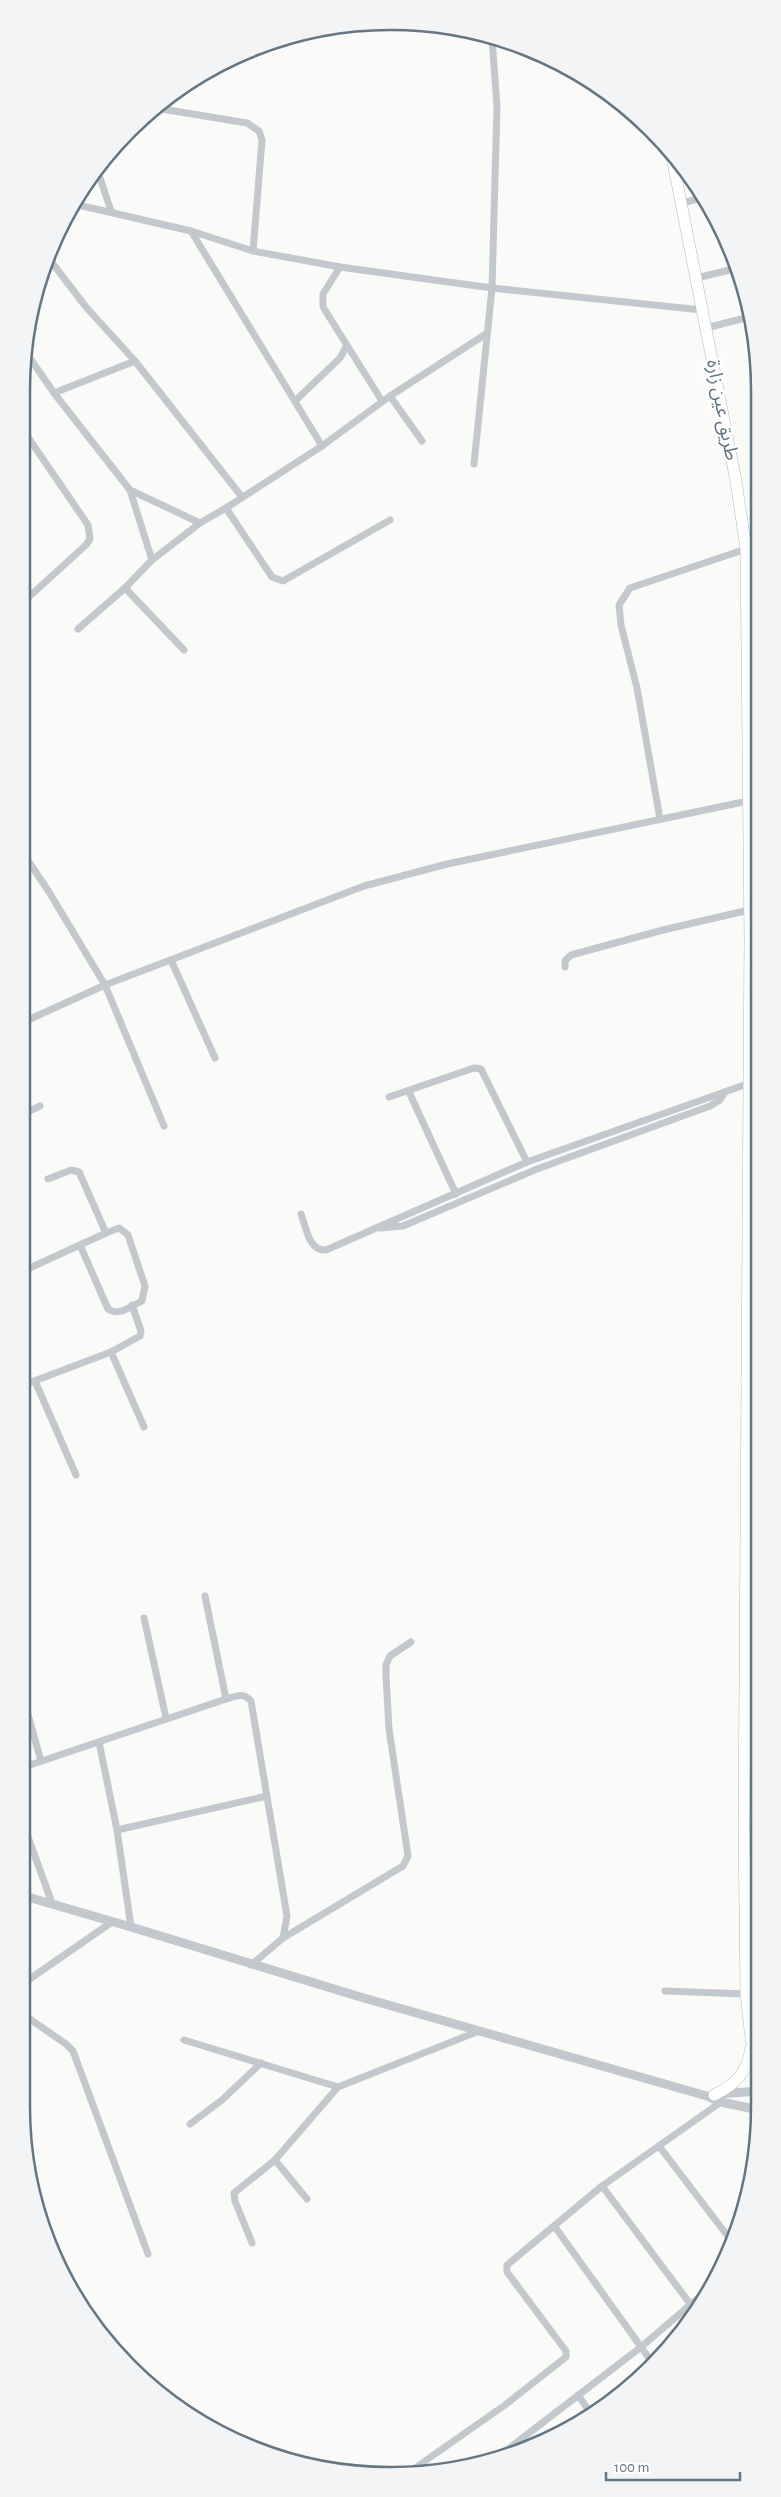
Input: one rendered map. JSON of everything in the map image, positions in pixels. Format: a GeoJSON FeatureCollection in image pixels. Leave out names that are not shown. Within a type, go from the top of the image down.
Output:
{"type":"FeatureCollection","features":[{"type":"Feature","properties":{"kind":"main road","name":"طريق عين زارة"},"geometry":{"type":"LineString","coordinates":[[674,168],[736,481],[746,549],[751,652]]}},
{"type":"Feature","properties":{"kind":"main road","name":"طريق عين زارة"},"geometry":{"type":"LineString","coordinates":[[751,704],[748,802],[749,910],[751,922]]}},
{"type":"Feature","properties":{"kind":"main road","name":"طريق عين زارة"},"geometry":{"type":"LineString","coordinates":[[751,1056],[747,1084],[748,1295],[746,1379],[748,1456],[745,1731],[746,1994],[751,2038]]}},
{"type":"Feature","properties":{"kind":"main road"},"geometry":{"type":"LineString","coordinates":[[746,1379],[751,1378]]}},
{"type":"Feature","properties":{"kind":"main road"},"geometry":{"type":"LineString","coordinates":[[714,2097],[734,2084],[743,2074],[750,2050],[751,2038]]}},
{"type":"Feature","properties":{"kind":"street"},"geometry":{"type":"LineString","coordinates":[[474,464],[492,288],[498,106],[493,45]]}},
{"type":"Feature","properties":{"kind":"street"},"geometry":{"type":"LineString","coordinates":[[164,109],[246,124],[260,131],[262,140],[253,251]]}},
{"type":"Feature","properties":{"kind":"street"},"geometry":{"type":"LineString","coordinates":[[99,178],[111,211]]}},
{"type":"Feature","properties":{"kind":"street"},"geometry":{"type":"LineString","coordinates":[[682,203],[696,199]]}},
{"type":"Feature","properties":{"kind":"street"},"geometry":{"type":"LineString","coordinates":[[81,205],[191,231],[253,251],[340,267],[492,288],[702,310]]}},
{"type":"Feature","properties":{"kind":"street"},"geometry":{"type":"LineString","coordinates":[[191,231],[322,446]]}},
{"type":"Feature","properties":{"kind":"street"},"geometry":{"type":"LineString","coordinates":[[53,264],[86,306],[135,361],[242,497]]}},
{"type":"Feature","properties":{"kind":"street"},"geometry":{"type":"LineString","coordinates":[[340,267],[323,294],[323,307],[346,347],[382,401]]}},
{"type":"Feature","properties":{"kind":"street"},"geometry":{"type":"LineString","coordinates":[[696,278],[730,270]]}},
{"type":"Feature","properties":{"kind":"street"},"geometry":{"type":"LineString","coordinates":[[706,328],[744,318]]}},
{"type":"Feature","properties":{"kind":"street"},"geometry":{"type":"LineString","coordinates":[[78,629],[125,588],[152,560],[200,523],[322,446],[382,401],[486,334]]}},
{"type":"Feature","properties":{"kind":"street"},"geometry":{"type":"LineString","coordinates":[[295,401],[340,358],[346,347]]}},
{"type":"Feature","properties":{"kind":"street"},"geometry":{"type":"LineString","coordinates":[[32,360],[54,393],[130,490],[152,560]]}},
{"type":"Feature","properties":{"kind":"street"},"geometry":{"type":"LineString","coordinates":[[54,393],[135,361]]}},
{"type":"Feature","properties":{"kind":"street"},"geometry":{"type":"LineString","coordinates":[[390,396],[422,441]]}},
{"type":"Feature","properties":{"kind":"street"},"geometry":{"type":"LineString","coordinates":[[30,440],[88,525],[90,532],[90,539],[86,545],[30,596]]}},
{"type":"Feature","properties":{"kind":"street"},"geometry":{"type":"LineString","coordinates":[[130,490],[200,523]]}},
{"type":"Feature","properties":{"kind":"street"},"geometry":{"type":"LineString","coordinates":[[226,508],[272,577],[282,582],[390,520]]}},
{"type":"Feature","properties":{"kind":"street"},"geometry":{"type":"LineString","coordinates":[[660,819],[637,688],[621,625],[619,605],[630,588],[746,549]]}},
{"type":"Feature","properties":{"kind":"street"},"geometry":{"type":"LineString","coordinates":[[125,588],[184,650]]}},
{"type":"Feature","properties":{"kind":"street"},"geometry":{"type":"LineString","coordinates":[[30,1019],[105,986],[364,886],[409,873],[748,802]]}},
{"type":"Feature","properties":{"kind":"street"},"geometry":{"type":"LineString","coordinates":[[30,863],[50,892],[105,986],[164,1126]]}},
{"type":"Feature","properties":{"kind":"street"},"geometry":{"type":"LineString","coordinates":[[565,967],[565,960],[571,955],[663,930],[749,910]]}},
{"type":"Feature","properties":{"kind":"street"},"geometry":{"type":"LineString","coordinates":[[171,960],[215,1058]]}},
{"type":"Feature","properties":{"kind":"street"},"geometry":{"type":"LineString","coordinates":[[389,1097],[409,1092],[474,1068],[481,1068],[527,1162]]}},
{"type":"Feature","properties":{"kind":"street"},"geometry":{"type":"LineString","coordinates":[[301,1214],[313,1247],[320,1251],[527,1162],[747,1084]]}},
{"type":"Feature","properties":{"kind":"street"},"geometry":{"type":"LineString","coordinates":[[409,1092],[456,1194]]}},
{"type":"Feature","properties":{"kind":"street"},"geometry":{"type":"LineString","coordinates":[[378,1227],[394,1228],[403,1226],[537,1169],[710,1106],[720,1100],[725,1092]]}},
{"type":"Feature","properties":{"kind":"street"},"geometry":{"type":"LineString","coordinates":[[30,1111],[40,1106]]}},
{"type":"Feature","properties":{"kind":"street"},"geometry":{"type":"LineString","coordinates":[[48,1179],[71,1170],[79,1172],[106,1233]]}},
{"type":"Feature","properties":{"kind":"street"},"geometry":{"type":"LineString","coordinates":[[30,1268],[106,1233],[119,1228],[128,1235],[145,1286],[142,1300],[119,1312],[113,1312],[108,1309],[80,1245]]}},
{"type":"Feature","properties":{"kind":"street"},"geometry":{"type":"LineString","coordinates":[[30,1383],[111,1352],[140,1336],[141,1331],[132,1305]]}},
{"type":"Feature","properties":{"kind":"street"},"geometry":{"type":"LineString","coordinates":[[111,1352],[144,1427]]}},
{"type":"Feature","properties":{"kind":"street"},"geometry":{"type":"LineString","coordinates":[[35,1381],[76,1475]]}},
{"type":"Feature","properties":{"kind":"street"},"geometry":{"type":"LineString","coordinates":[[205,1596],[226,1699]]}},
{"type":"Feature","properties":{"kind":"street"},"geometry":{"type":"LineString","coordinates":[[144,1618],[166,1718]]}},
{"type":"Feature","properties":{"kind":"street"},"geometry":{"type":"LineString","coordinates":[[251,1965],[283,1938],[403,1866],[408,1856],[389,1729],[386,1665],[390,1656],[411,1642]]}},
{"type":"Feature","properties":{"kind":"street"},"geometry":{"type":"LineString","coordinates":[[30,1765],[166,1718],[226,1699],[241,1695],[247,1696],[251,1701],[287,1916],[283,1938]]}},
{"type":"Feature","properties":{"kind":"street"},"geometry":{"type":"LineString","coordinates":[[30,1722],[41,1761]]}},
{"type":"Feature","properties":{"kind":"street"},"geometry":{"type":"LineString","coordinates":[[745,1731],[751,1728]]}},
{"type":"Feature","properties":{"kind":"street"},"geometry":{"type":"LineString","coordinates":[[100,1742],[117,1830],[131,1926]]}},
{"type":"Feature","properties":{"kind":"street"},"geometry":{"type":"LineString","coordinates":[[117,1830],[267,1796]]}},
{"type":"Feature","properties":{"kind":"street"},"geometry":{"type":"LineString","coordinates":[[30,1843],[52,1904]]}},
{"type":"Feature","properties":{"kind":"street"},"geometry":{"type":"LineString","coordinates":[[745,1899],[751,1897]]}},
{"type":"Feature","properties":{"kind":"street"},"geometry":{"type":"LineString","coordinates":[[30,1898],[131,1926],[251,1965],[751,2108]]}},
{"type":"Feature","properties":{"kind":"street"},"geometry":{"type":"LineString","coordinates":[[30,1979],[112,1922]]}},
{"type":"Feature","properties":{"kind":"street"},"geometry":{"type":"LineString","coordinates":[[665,1991],[746,1994]]}},
{"type":"Feature","properties":{"kind":"street"},"geometry":{"type":"LineString","coordinates":[[30,2019],[73,2051],[148,2254]]}},
{"type":"Feature","properties":{"kind":"street"},"geometry":{"type":"LineString","coordinates":[[252,2243],[235,2201],[234,2193],[275,2160],[338,2087],[479,2030]]}},
{"type":"Feature","properties":{"kind":"street"},"geometry":{"type":"LineString","coordinates":[[184,2040],[338,2087]]}},
{"type":"Feature","properties":{"kind":"street"},"geometry":{"type":"LineString","coordinates":[[190,2124],[228,2095],[261,2063]]}},
{"type":"Feature","properties":{"kind":"street"},"geometry":{"type":"LineString","coordinates":[[418,2466],[505,2405],[566,2357],[566,2351],[506,2268],[602,2186],[659,2146],[714,2097],[751,2092]]}},
{"type":"Feature","properties":{"kind":"street"},"geometry":{"type":"LineString","coordinates":[[659,2146],[727,2235]]}},
{"type":"Feature","properties":{"kind":"street"},"geometry":{"type":"LineString","coordinates":[[275,2160],[307,2199]]}},
{"type":"Feature","properties":{"kind":"street"},"geometry":{"type":"LineString","coordinates":[[513,2446],[641,2347],[691,2305],[602,2186]]}},
{"type":"Feature","properties":{"kind":"street"},"geometry":{"type":"LineString","coordinates":[[555,2227],[649,2357]]}},
{"type":"Feature","properties":{"kind":"street"},"geometry":{"type":"LineString","coordinates":[[578,2395],[587,2408]]}}]}
